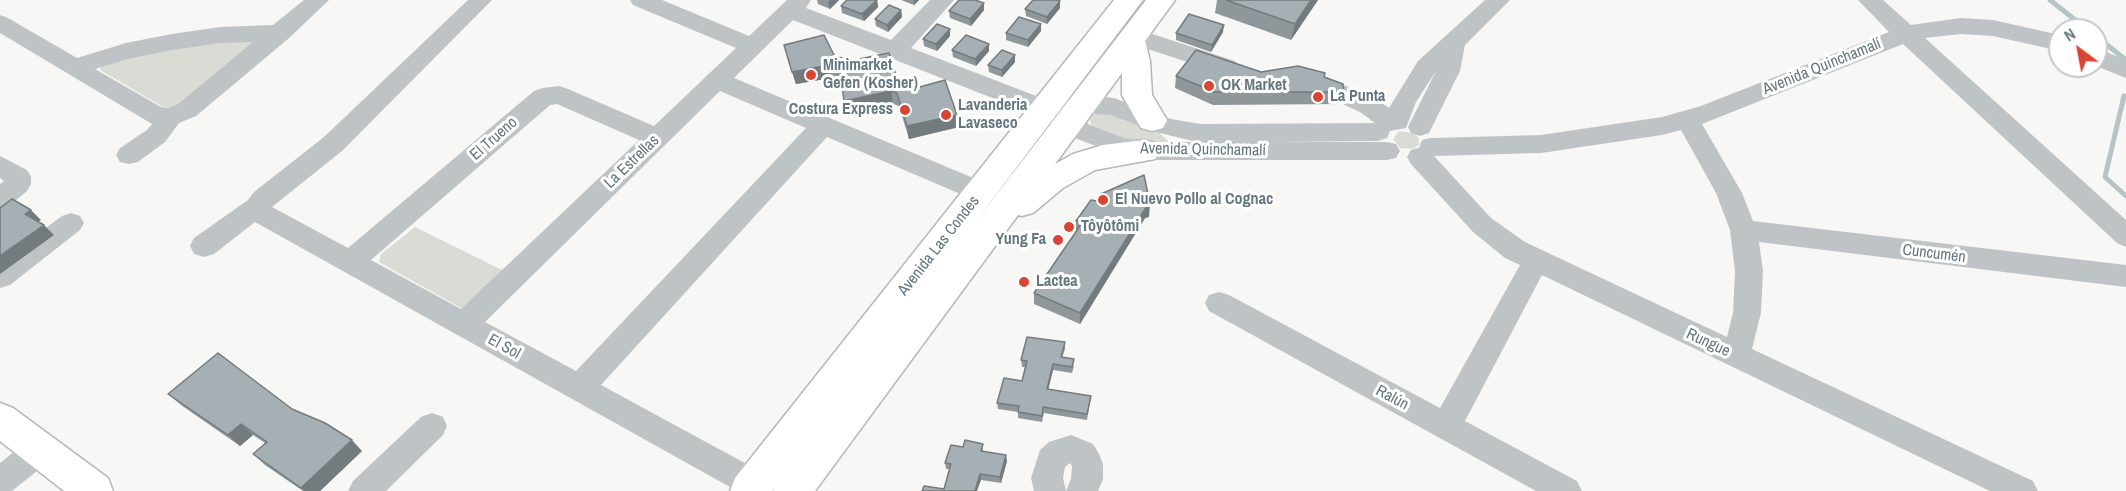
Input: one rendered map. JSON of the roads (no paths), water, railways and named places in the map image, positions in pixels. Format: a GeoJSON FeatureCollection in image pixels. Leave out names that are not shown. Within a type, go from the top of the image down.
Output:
{"type":"FeatureCollection","features":[{"type":"Feature","properties":{"kind":"main road","name":"Avenida Las Condes"},"geometry":{"type":"LineString","coordinates":[[792,491],[990,229],[1065,113],[1129,0]]}},
{"type":"Feature","properties":{"kind":"main road","name":"Avenida Las Condes"},"geometry":{"type":"LineString","coordinates":[[752,487],[981,192],[1065,113],[1133,38],[1161,0]]}},
{"type":"Feature","properties":{"kind":"main road"},"geometry":{"type":"LineString","coordinates":[[990,229],[1052,180],[1078,165],[1157,137],[1137,95],[1133,38]]}},
{"type":"Feature","properties":{"kind":"main road"},"geometry":{"type":"LineString","coordinates":[[0,419],[94,491]]}},
{"type":"Feature","properties":{"kind":"street"},"geometry":{"type":"LineString","coordinates":[[0,23],[156,116],[170,117],[187,110],[318,0]]}},
{"type":"Feature","properties":{"kind":"street"},"geometry":{"type":"LineString","coordinates":[[204,246],[257,207],[262,199],[353,126],[481,0]]}},
{"type":"Feature","properties":{"kind":"street"},"geometry":{"type":"LineString","coordinates":[[640,0],[752,46]]}},
{"type":"Feature","properties":{"kind":"street"},"geometry":{"type":"LineString","coordinates":[[894,52],[943,0]]}},
{"type":"Feature","properties":{"kind":"street"},"geometry":{"type":"LineString","coordinates":[[1407,136],[1448,71],[1453,44],[1477,18],[1499,0]]}},
{"type":"Feature","properties":{"kind":"street"},"geometry":{"type":"LineString","coordinates":[[1869,0],[2126,236]]}},
{"type":"Feature","properties":{"kind":"street"},"geometry":{"type":"LineString","coordinates":[[795,5],[894,52],[1065,113]]}},
{"type":"Feature","properties":{"kind":"street","name":"La Estrellas"},"geometry":{"type":"LineString","coordinates":[[464,324],[795,5]]}},
{"type":"Feature","properties":{"kind":"street","name":"Avenida Quinchamalí"},"geometry":{"type":"LineString","coordinates":[[1065,113],[1103,142],[1157,137],[1407,136],[1526,145],[1635,130],[1687,120],[1906,34],[1945,27],[1977,27],[2019,32],[2048,40]]}},
{"type":"Feature","properties":{"kind":"street"},"geometry":{"type":"LineString","coordinates":[[74,67],[126,51],[220,34],[280,33]]}},
{"type":"Feature","properties":{"kind":"street"},"geometry":{"type":"LineString","coordinates":[[1133,38],[1244,73]]}},
{"type":"Feature","properties":{"kind":"street"},"geometry":{"type":"LineString","coordinates":[[2108,62],[2126,70]]}},
{"type":"Feature","properties":{"kind":"street","name":"Rungue"},"geometry":{"type":"LineString","coordinates":[[1292,73],[1369,106],[1407,136],[1482,225],[1515,250],[2022,491]]}},
{"type":"Feature","properties":{"kind":"street"},"geometry":{"type":"LineString","coordinates":[[717,80],[981,192]]}},
{"type":"Feature","properties":{"kind":"street","name":"El Trueno"},"geometry":{"type":"LineString","coordinates":[[352,261],[543,97],[559,95],[657,138]]}},
{"type":"Feature","properties":{"kind":"street","name":"Avenida Quinchamalí"},"geometry":{"type":"LineString","coordinates":[[1065,113],[1114,107],[1157,137]]}},
{"type":"Feature","properties":{"kind":"street"},"geometry":{"type":"LineString","coordinates":[[129,155],[156,135],[170,117]]}},
{"type":"Feature","properties":{"kind":"street"},"geometry":{"type":"LineString","coordinates":[[1687,120],[1718,170],[1743,230],[1748,250],[1749,292],[1743,335],[1736,356]]}},
{"type":"Feature","properties":{"kind":"street"},"geometry":{"type":"LineString","coordinates":[[579,388],[823,125]]}},
{"type":"Feature","properties":{"kind":"street"},"geometry":{"type":"LineString","coordinates":[[0,165],[18,177],[18,184],[0,199]]}},
{"type":"Feature","properties":{"kind":"street","name":"El Sol"},"geometry":{"type":"LineString","coordinates":[[257,207],[261,213],[352,261],[752,487]]}},
{"type":"Feature","properties":{"kind":"street"},"geometry":{"type":"LineString","coordinates":[[0,277],[71,223]]}},
{"type":"Feature","properties":{"kind":"street","name":"Cuncumén"},"geometry":{"type":"LineString","coordinates":[[1743,230],[2126,276]]}},
{"type":"Feature","properties":{"kind":"street"},"geometry":{"type":"LineString","coordinates":[[1446,426],[1536,261]]}},
{"type":"Feature","properties":{"kind":"street","name":"Ralún"},"geometry":{"type":"LineString","coordinates":[[1219,303],[1566,491]]}},
{"type":"Feature","properties":{"kind":"street"},"geometry":{"type":"LineString","coordinates":[[364,491],[432,426]]}},
{"type":"Feature","properties":{"kind":"street"},"geometry":{"type":"LineString","coordinates":[[0,482],[41,449]]}},
{"type":"Feature","properties":{"kind":"street"},"geometry":{"type":"LineString","coordinates":[[1050,491],[1047,478],[1051,460],[1060,452],[1071,449],[1082,454],[1088,464],[1087,479],[1082,491]]}},
{"type":"Feature","properties":{"kind":"waterway"},"geometry":{"type":"LineString","coordinates":[[2050,0],[2073,18]]}},
{"type":"Feature","properties":{"kind":"waterway"},"geometry":{"type":"LineString","coordinates":[[2108,46],[2126,60]]}},
{"type":"Feature","properties":{"kind":"waterway"},"geometry":{"type":"LineString","coordinates":[[2124,96],[2105,177],[2126,196]]}},
{"type":"Feature","properties":{"kind":"place","name":"Minimarket Gefen (Kosher)"},"geometry":{"type":"Point","coordinates":[811,75]}},
{"type":"Feature","properties":{"kind":"place","name":"OK Market"},"geometry":{"type":"Point","coordinates":[1209,86]}},
{"type":"Feature","properties":{"kind":"place","name":"La Punta"},"geometry":{"type":"Point","coordinates":[1318,97]}},
{"type":"Feature","properties":{"kind":"place","name":"Costura Express"},"geometry":{"type":"Point","coordinates":[905,110]}},
{"type":"Feature","properties":{"kind":"place","name":"Lavanderia Lavaseco"},"geometry":{"type":"Point","coordinates":[946,115]}},
{"type":"Feature","properties":{"kind":"place","name":"El Nuevo Pollo al Cognac"},"geometry":{"type":"Point","coordinates":[1103,200]}},
{"type":"Feature","properties":{"kind":"place","name":"Tôyôtômi"},"geometry":{"type":"Point","coordinates":[1069,227]}},
{"type":"Feature","properties":{"kind":"place","name":"Yung Fa"},"geometry":{"type":"Point","coordinates":[1058,240]}},
{"type":"Feature","properties":{"kind":"place","name":"Lactea"},"geometry":{"type":"Point","coordinates":[1024,282]}}]}
